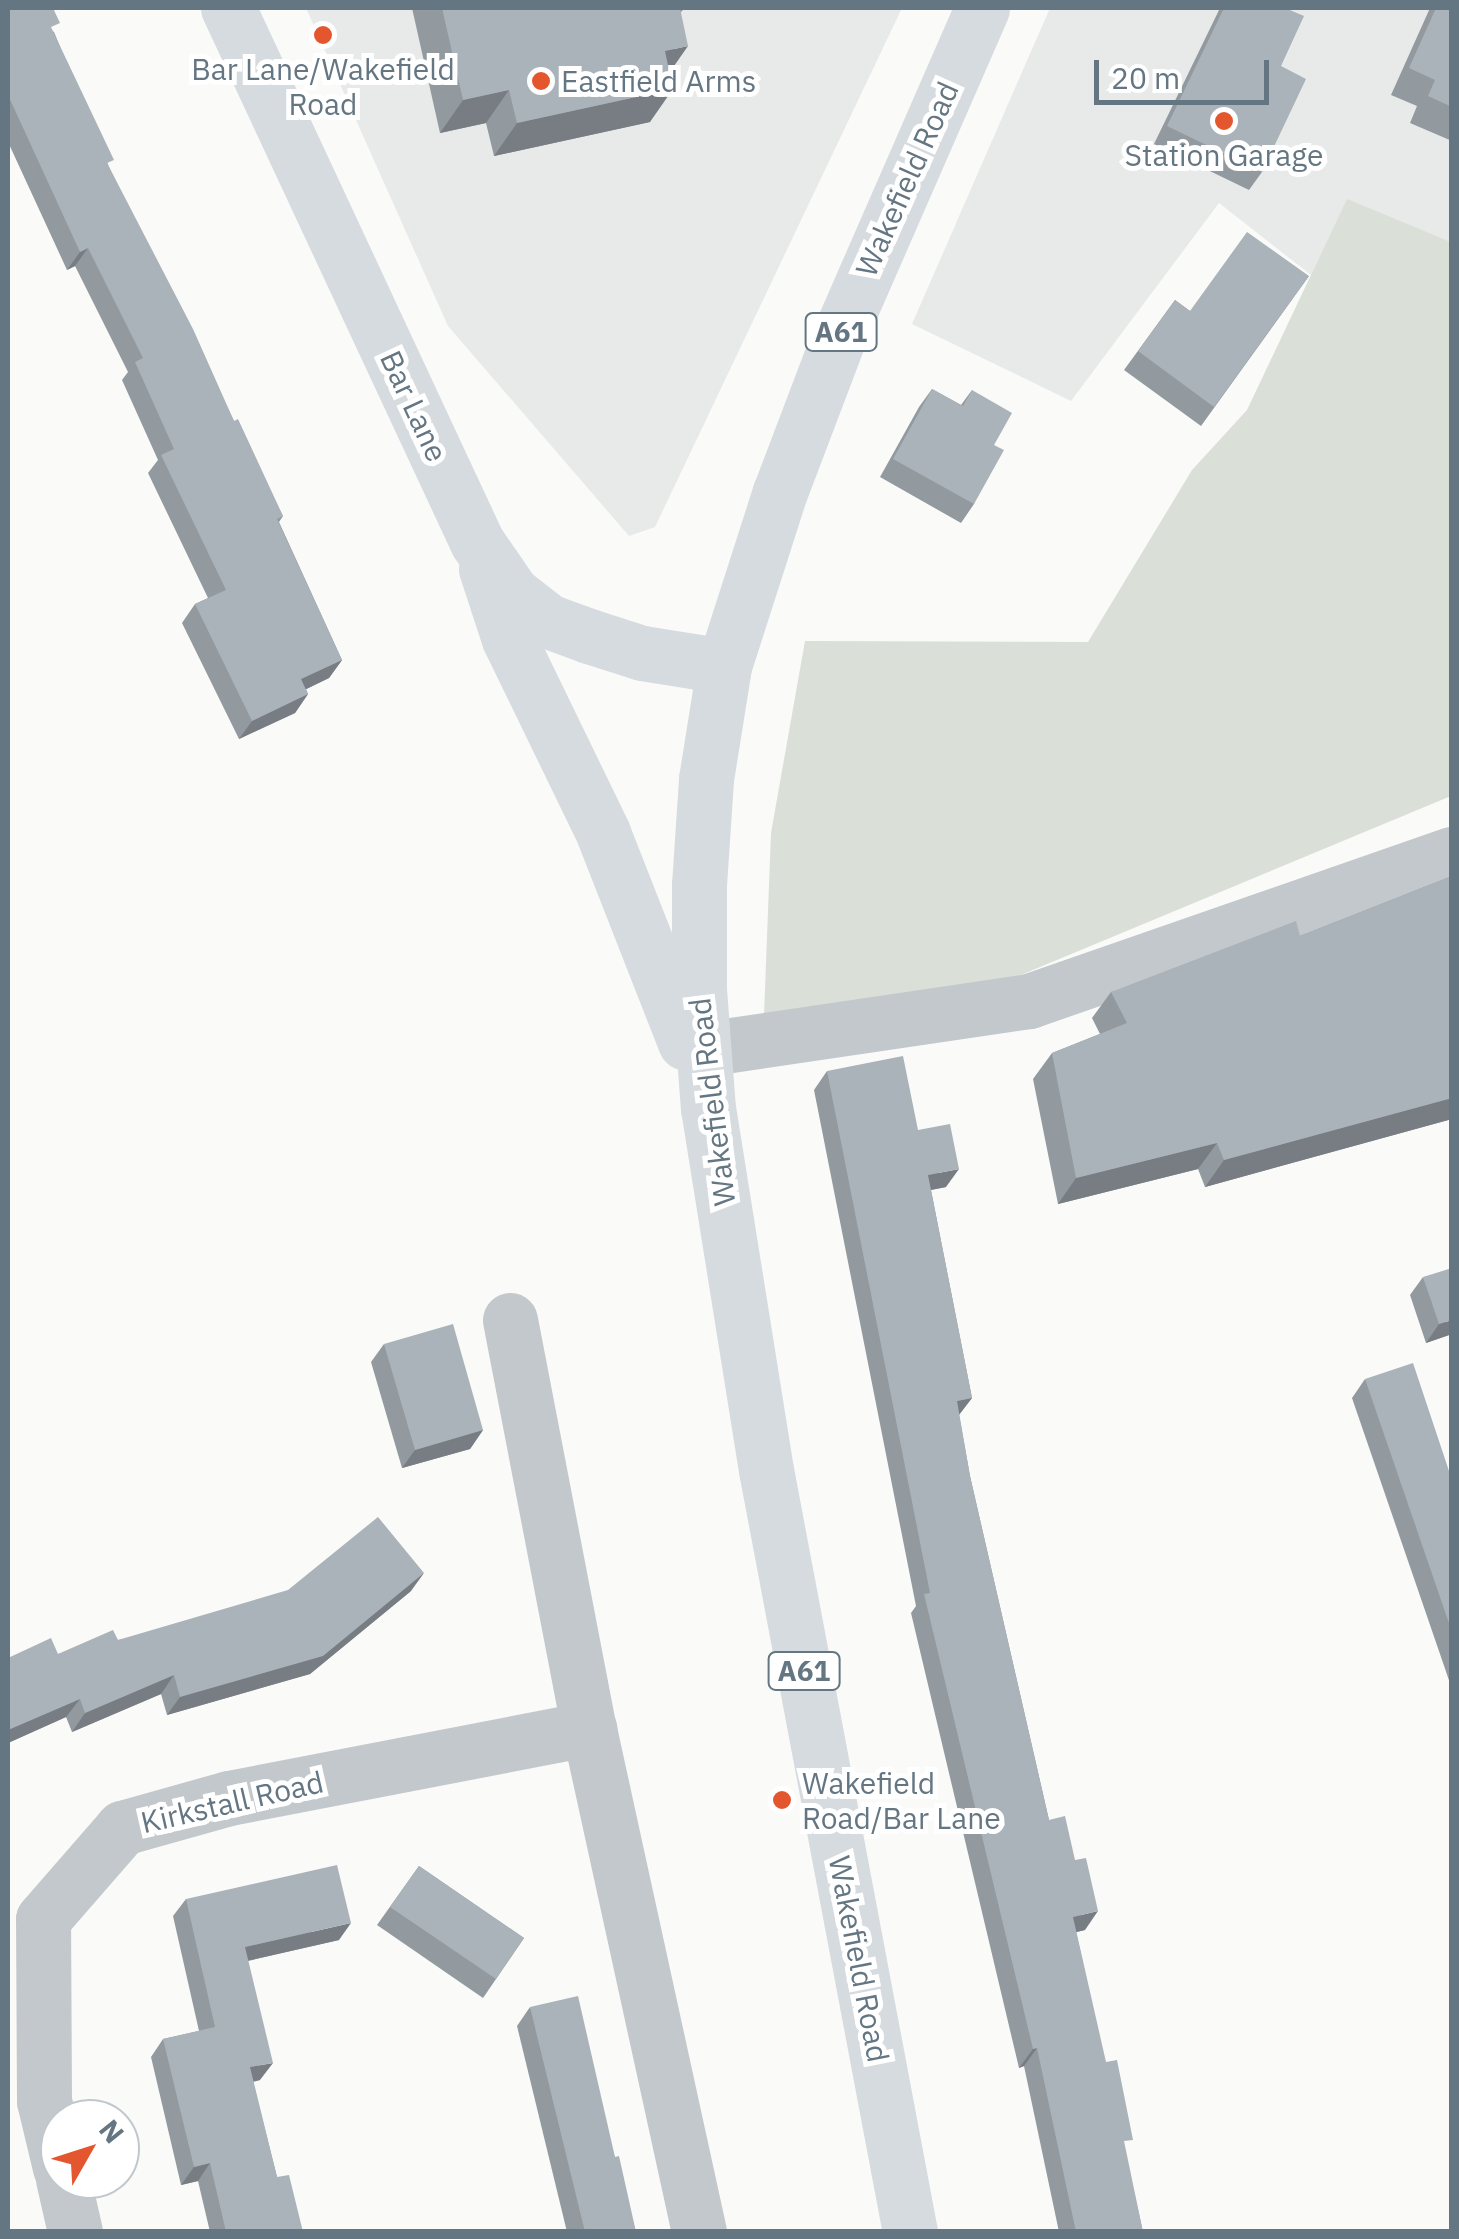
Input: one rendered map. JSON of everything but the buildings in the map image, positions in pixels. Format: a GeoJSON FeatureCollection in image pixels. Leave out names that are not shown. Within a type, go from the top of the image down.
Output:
{"type":"FeatureCollection","features":[{"type":"Feature","properties":{"kind":"main road","name":"Bar Lane"},"geometry":{"type":"LineString","coordinates":[[228,8],[478,542],[512,593],[548,622],[642,653],[724,666]]}},
{"type":"Feature","properties":{"kind":"main road","name":"Wakefield Road"},"geometry":{"type":"LineString","coordinates":[[910,2232],[766,1470],[708,1108],[699,884],[706,779],[724,666],[780,492],[842,329],[982,8]]}},
{"type":"Feature","properties":{"kind":"main road"},"geometry":{"type":"LineString","coordinates":[[478,542],[510,639],[631,900],[708,1108]]}},
{"type":"Feature","properties":{"kind":"street"},"geometry":{"type":"LineString","coordinates":[[704,1049],[1029,1001],[1452,854]]}},
{"type":"Feature","properties":{"kind":"street"},"geometry":{"type":"LineString","coordinates":[[510,1320],[589,1729],[699,2232]]}},
{"type":"Feature","properties":{"kind":"street","name":"Kirkstall Road"},"geometry":{"type":"LineString","coordinates":[[44,2099],[43,1919],[122,1828],[229,1798],[589,1729]]}},
{"type":"Feature","properties":{"kind":"street"},"geometry":{"type":"LineString","coordinates":[[67,2199],[75,2232]]}},
{"type":"Feature","properties":{"kind":"shaded area"},"geometry":{"type":"Polygon","coordinates":[[[306,8],[902,8],[655,527],[629,536],[448,326],[306,8]]]}},
{"type":"Feature","properties":{"kind":"shaded area"},"geometry":{"type":"Polygon","coordinates":[[[1050,8],[1451,8],[1451,242],[1347,200],[1311,275],[1219,203],[1071,401],[912,324],[1050,8]]]}},
{"type":"Feature","properties":{"kind":"shaded area"},"geometry":{"type":"Polygon","coordinates":[[[1347,199],[1451,242],[1451,796],[999,984],[764,1015],[771,833],[805,641],[1088,642],[1192,470],[1247,410],[1347,199]]]}},
{"type":"Feature","properties":{"kind":"place","name":"Bar Lane/Wakefield Road"},"geometry":{"type":"Point","coordinates":[323,35]}},
{"type":"Feature","properties":{"kind":"place","name":"Eastfield Arms"},"geometry":{"type":"Point","coordinates":[541,81]}},
{"type":"Feature","properties":{"kind":"place","name":"Station Garage"},"geometry":{"type":"Point","coordinates":[1224,121]}},
{"type":"Feature","properties":{"kind":"place","name":"Wakefield Road/Bar Lane"},"geometry":{"type":"Point","coordinates":[782,1800]}}]}
